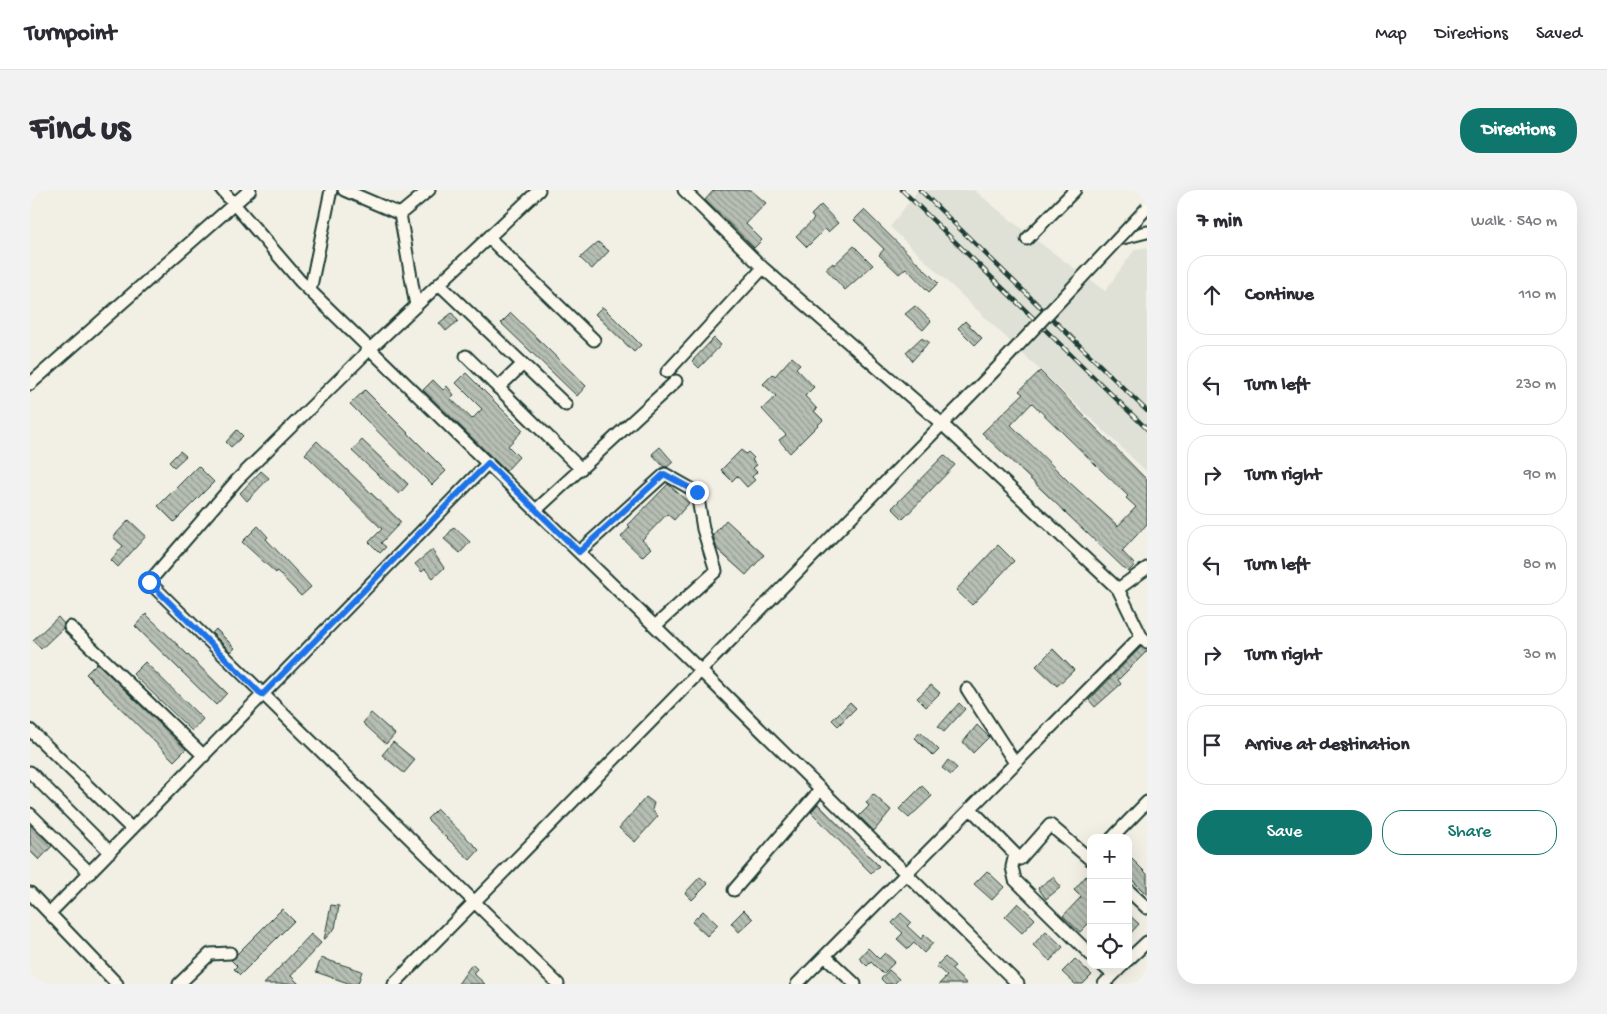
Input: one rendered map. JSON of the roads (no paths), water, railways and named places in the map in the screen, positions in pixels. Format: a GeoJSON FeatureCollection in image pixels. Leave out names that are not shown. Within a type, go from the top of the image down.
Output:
{"type":"FeatureCollection","features":[{"type":"Feature","properties":{"kind":"street"},"geometry":{"type":"LineString","coordinates":[[222,190],[310,291],[700,670],[1018,984]]}},
{"type":"Feature","properties":{"kind":"street"},"geometry":{"type":"LineString","coordinates":[[30,384],[250,190]]}},
{"type":"Feature","properties":{"kind":"street"},"geometry":{"type":"LineString","coordinates":[[310,291],[331,190]]}},
{"type":"Feature","properties":{"kind":"street"},"geometry":{"type":"LineString","coordinates":[[344,190],[400,214]]}},
{"type":"Feature","properties":{"kind":"street"},"geometry":{"type":"LineString","coordinates":[[400,214],[430,190]]}},
{"type":"Feature","properties":{"kind":"street"},"geometry":{"type":"LineString","coordinates":[[540,190],[370,349],[238,480],[149,582],[558,984]]}},
{"type":"Feature","properties":{"kind":"street"},"geometry":{"type":"LineString","coordinates":[[684,190],[764,268],[942,424],[1118,589],[1144,639],[1015,763],[797,984]]}},
{"type":"Feature","properties":{"kind":"street"},"geometry":{"type":"LineString","coordinates":[[1027,239],[1074,190]]}},
{"type":"Feature","properties":{"kind":"street"},"geometry":{"type":"LineString","coordinates":[[394,984],[1000,366],[1147,208]]}},
{"type":"Feature","properties":{"kind":"street"},"geometry":{"type":"LineString","coordinates":[[400,214],[416,306]]}},
{"type":"Feature","properties":{"kind":"street"},"geometry":{"type":"LineString","coordinates":[[1118,239],[1147,232]]}},
{"type":"Feature","properties":{"kind":"street"},"geometry":{"type":"LineString","coordinates":[[489,238],[594,340]]}},
{"type":"Feature","properties":{"kind":"street"},"geometry":{"type":"LineString","coordinates":[[667,372],[764,268]]}},
{"type":"Feature","properties":{"kind":"street"},"geometry":{"type":"LineString","coordinates":[[439,284],[566,405]]}},
{"type":"Feature","properties":{"kind":"street"},"geometry":{"type":"LineString","coordinates":[[466,356],[581,469]]}},
{"type":"Feature","properties":{"kind":"street"},"geometry":{"type":"LineString","coordinates":[[498,388],[523,364]]}},
{"type":"Feature","properties":{"kind":"street"},"geometry":{"type":"LineString","coordinates":[[536,510],[676,382]]}},
{"type":"Feature","properties":{"kind":"street"},"geometry":{"type":"LineString","coordinates":[[50,913],[488,463]]}},
{"type":"Feature","properties":{"kind":"street"},"geometry":{"type":"LineString","coordinates":[[579,552],[664,474],[697,492],[703,529],[716,571],[655,626]]}},
{"type":"Feature","properties":{"kind":"street"},"geometry":{"type":"LineString","coordinates":[[1118,589],[1147,568]]}},
{"type":"Feature","properties":{"kind":"street"},"geometry":{"type":"LineString","coordinates":[[70,627],[204,756]]}},
{"type":"Feature","properties":{"kind":"street"},"geometry":{"type":"LineString","coordinates":[[967,689],[1015,763]]}},
{"type":"Feature","properties":{"kind":"street"},"geometry":{"type":"LineString","coordinates":[[30,730],[132,829]]}},
{"type":"Feature","properties":{"kind":"street"},"geometry":{"type":"LineString","coordinates":[[30,772],[110,852]]}},
{"type":"Feature","properties":{"kind":"street"},"geometry":{"type":"LineString","coordinates":[[734,890],[821,789]]}},
{"type":"Feature","properties":{"kind":"street"},"geometry":{"type":"LineString","coordinates":[[1116,834],[1147,802]]}},
{"type":"Feature","properties":{"kind":"street"},"geometry":{"type":"LineString","coordinates":[[970,808],[1020,859],[1050,826],[1087,857]]}},
{"type":"Feature","properties":{"kind":"street"},"geometry":{"type":"LineString","coordinates":[[30,814],[90,872]]}},
{"type":"Feature","properties":{"kind":"street"},"geometry":{"type":"LineString","coordinates":[[1015,854],[1012,867],[1015,880],[1087,951]]}},
{"type":"Feature","properties":{"kind":"street"},"geometry":{"type":"LineString","coordinates":[[30,893],[117,984]]}},
{"type":"Feature","properties":{"kind":"street"},"geometry":{"type":"LineString","coordinates":[[1132,894],[1147,908]]}},
{"type":"Feature","properties":{"kind":"street"},"geometry":{"type":"LineString","coordinates":[[1132,956],[1147,942]]}},
{"type":"Feature","properties":{"kind":"street"},"geometry":{"type":"LineString","coordinates":[[179,984],[210,954],[230,953]]}},
{"type":"Feature","properties":{"kind":"street"},"geometry":{"type":"LineString","coordinates":[[825,956],[855,984]]}},
{"type":"Feature","properties":{"kind":"street"},"geometry":{"type":"LineString","coordinates":[[1106,969],[1113,975]]}},
{"type":"Feature","properties":{"kind":"street"},"geometry":{"type":"LineString","coordinates":[[1104,984],[1119,969]]}},
{"type":"Feature","properties":{"kind":"railway"},"geometry":{"type":"LineString","coordinates":[[902,190],[1147,429]]}},
{"type":"Feature","properties":{"kind":"railway"},"geometry":{"type":"LineString","coordinates":[[920,190],[1147,411]]}}]}
